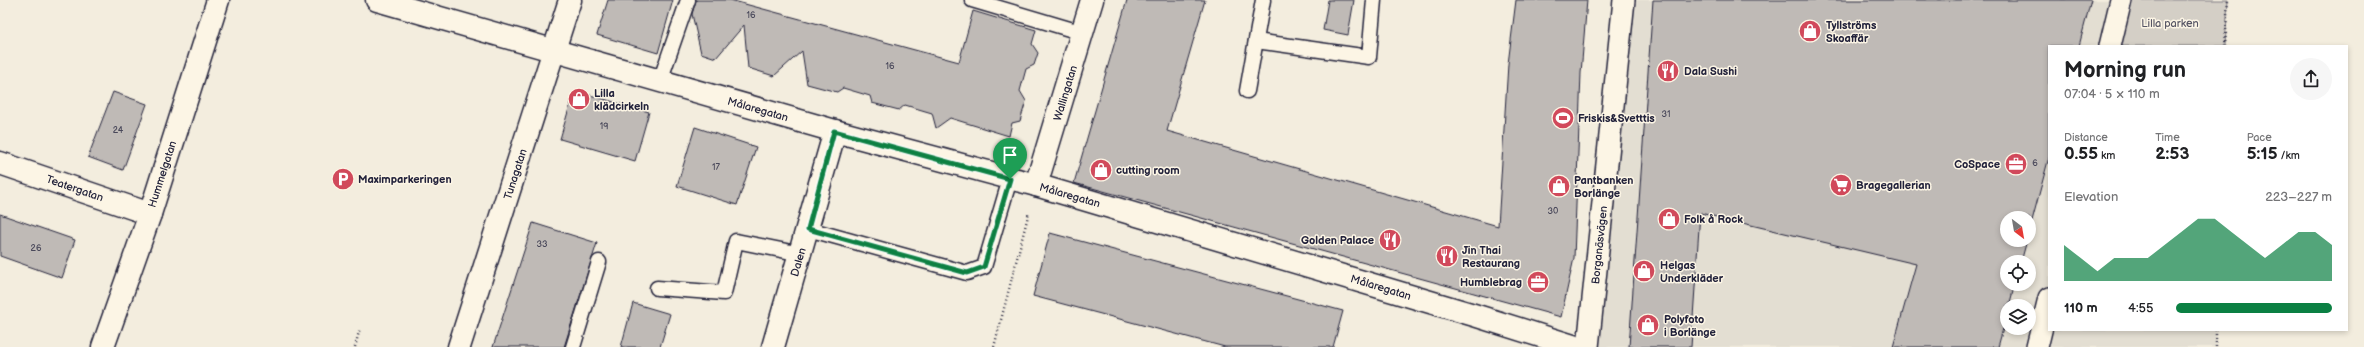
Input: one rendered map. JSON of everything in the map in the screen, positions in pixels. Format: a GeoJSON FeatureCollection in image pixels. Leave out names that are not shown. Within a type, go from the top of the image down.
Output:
{"type":"FeatureCollection","features":[{"type":"Feature","properties":{"kind":"street","name":"Hummelgatan"},"geometry":{"type":"LineString","coordinates":[[103,347],[150,214],[218,0]]}},
{"type":"Feature","properties":{"kind":"street","name":"Målaregatan"},"geometry":{"type":"LineString","coordinates":[[377,0],[834,131],[1036,185],[1467,312],[1576,347]]}},
{"type":"Feature","properties":{"kind":"street","name":"Tunagatan"},"geometry":{"type":"LineString","coordinates":[[459,347],[570,0]]}},
{"type":"Feature","properties":{"kind":"street","name":"Wallingatan"},"geometry":{"type":"LineString","coordinates":[[1036,185],[1092,0]]}},
{"type":"Feature","properties":{"kind":"street","name":"Borganäsvägen"},"geometry":{"type":"LineString","coordinates":[[1588,347],[1624,0]]}},
{"type":"Feature","properties":{"kind":"street"},"geometry":{"type":"LineString","coordinates":[[2110,45],[2121,0]]}},
{"type":"Feature","properties":{"kind":"street","name":"Dalen"},"geometry":{"type":"LineString","coordinates":[[773,347],[808,229],[834,131]]}},
{"type":"Feature","properties":{"kind":"street","name":"Teatergatan"},"geometry":{"type":"LineString","coordinates":[[0,163],[150,214]]}},
{"type":"Feature","properties":{"kind":"street"},"geometry":{"type":"LineString","coordinates":[[2037,347],[2048,302]]}},
{"type":"Feature","properties":{"kind":"lane"},"geometry":{"type":"LineString","coordinates":[[660,81],[688,0]]}},
{"type":"Feature","properties":{"kind":"lane"},"geometry":{"type":"LineString","coordinates":[[972,0],[1083,33]]}},
{"type":"Feature","properties":{"kind":"lane"},"geometry":{"type":"LineString","coordinates":[[1247,90],[1263,0]]}},
{"type":"Feature","properties":{"kind":"lane"},"geometry":{"type":"LineString","coordinates":[[1256,41],[1369,57],[1374,0]]}},
{"type":"Feature","properties":{"kind":"lane"},"geometry":{"type":"LineString","coordinates":[[808,229],[967,273],[984,267],[1010,179]]}},
{"type":"Feature","properties":{"kind":"lane"},"geometry":{"type":"LineString","coordinates":[[657,288],[724,293],[736,241],[800,254]]}},
{"type":"Feature","properties":{"kind":"lane"},"geometry":{"type":"LineString","coordinates":[[573,347],[599,262]]}},
{"type":"Feature","properties":{"kind":"path"},"geometry":{"type":"LineString","coordinates":[[2225,45],[2228,0]]}},
{"type":"Feature","properties":{"kind":"path"},"geometry":{"type":"LineString","coordinates":[[994,347],[1036,185]]}},
{"type":"Feature","properties":{"kind":"path"},"geometry":{"type":"LineString","coordinates":[[355,347],[360,328]]}},
{"type":"Feature","properties":{"kind":"path"},"geometry":{"type":"LineString","coordinates":[[2216,331],[2216,347]]}},
{"type":"Feature","properties":{"kind":"shaded area","name":"Bragegallerian"},"geometry":{"type":"Polygon","coordinates":[[[1624,0],[2121,0],[2110,45],[2048,45],[2048,331],[2217,331],[2217,347],[1588,347],[1624,0]]]}},
{"type":"Feature","properties":{"kind":"green space","name":"Lilla parken"},"geometry":{"type":"Polygon","coordinates":[[[2120,0],[2228,0],[2225,45],[2109,45],[2120,0]]]}},
{"type":"Feature","properties":{"kind":"building"},"geometry":{"type":"Polygon","coordinates":[[[608,0],[673,0],[658,53],[597,35],[608,0]]]}},
{"type":"Feature","properties":{"kind":"building"},"geometry":{"type":"Polygon","coordinates":[[[696,0],[730,0],[959,62],[973,11],[1036,30],[1032,44],[1038,53],[1034,65],[1026,69],[1020,91],[1026,101],[1020,121],[1012,123],[1009,136],[950,118],[936,128],[932,113],[905,105],[899,110],[872,103],[870,96],[843,88],[837,92],[807,84],[802,51],[774,76],[748,68],[744,25],[716,58],[701,53],[692,14],[696,0]]]}},
{"type":"Feature","properties":{"kind":"building"},"geometry":{"type":"Polygon","coordinates":[[[1127,0],[1205,0],[1167,131],[1498,226],[1508,64],[1516,0],[1587,0],[1581,73],[1574,258],[1561,317],[1074,183],[1127,0]]]}},
{"type":"Feature","properties":{"kind":"building"},"geometry":{"type":"Polygon","coordinates":[[[1328,0],[1354,0],[1348,35],[1323,30],[1328,0]]]}},
{"type":"Feature","properties":{"kind":"building","name":"Bragegallerian"},"geometry":{"type":"Polygon","coordinates":[[[1653,0],[2091,0],[2079,45],[2048,45],[2048,161],[2035,211],[2000,211],[2000,247],[2025,247],[2023,255],[2000,255],[2000,291],[2013,291],[2011,299],[2000,299],[2000,335],[2001,335],[1998,347],[1893,347],[1916,264],[1700,213],[1691,347],[1629,347],[1653,0]]]}},
{"type":"Feature","properties":{"kind":"building"},"geometry":{"type":"Polygon","coordinates":[[[113,92],[147,104],[123,170],[88,157],[113,92]]]}},
{"type":"Feature","properties":{"kind":"building"},"geometry":{"type":"Polygon","coordinates":[[[583,93],[649,112],[635,161],[560,139],[572,98],[583,93]]]}},
{"type":"Feature","properties":{"kind":"building"},"geometry":{"type":"Polygon","coordinates":[[[695,127],[756,147],[737,205],[677,186],[695,127]]]}},
{"type":"Feature","properties":{"kind":"building"},"geometry":{"type":"Polygon","coordinates":[[[0,214],[75,240],[62,278],[0,256],[0,214]]]}},
{"type":"Feature","properties":{"kind":"building"},"geometry":{"type":"Polygon","coordinates":[[[533,223],[597,243],[564,347],[493,347],[533,223]]]}},
{"type":"Feature","properties":{"kind":"building"},"geometry":{"type":"Polygon","coordinates":[[[1050,233],[1343,311],[1333,347],[1225,347],[1033,296],[1050,233]]]}},
{"type":"Feature","properties":{"kind":"building"},"geometry":{"type":"Polygon","coordinates":[[[633,303],[670,314],[660,347],[621,347],[633,303]]]}},
{"type":"Feature","properties":{"kind":"place","name":"Tyllströms Skoaffär"},"geometry":{"type":"Point","coordinates":[1810,31]}},
{"type":"Feature","properties":{"kind":"place","name":"Dala Sushi"},"geometry":{"type":"Point","coordinates":[1668,71]}},
{"type":"Feature","properties":{"kind":"place","name":"Lilla klädcirkeln"},"geometry":{"type":"Point","coordinates":[579,99]}},
{"type":"Feature","properties":{"kind":"place","name":"Friskis&Svetttis"},"geometry":{"type":"Point","coordinates":[1563,118]}},
{"type":"Feature","properties":{"kind":"place","name":"CoSpace"},"geometry":{"type":"Point","coordinates":[2016,164]}},
{"type":"Feature","properties":{"kind":"place","name":"cutting room"},"geometry":{"type":"Point","coordinates":[1101,170]}},
{"type":"Feature","properties":{"kind":"place","name":"Maximparkeringen"},"geometry":{"type":"Point","coordinates":[343,179]}},
{"type":"Feature","properties":{"kind":"place","name":"Bragegallerian"},"geometry":{"type":"Point","coordinates":[1841,185]}},
{"type":"Feature","properties":{"kind":"place","name":"Pantbanken Borlänge"},"geometry":{"type":"Point","coordinates":[1559,186]}},
{"type":"Feature","properties":{"kind":"place","name":"Folk å Rock"},"geometry":{"type":"Point","coordinates":[1669,219]}},
{"type":"Feature","properties":{"kind":"place","name":"Golden Palace"},"geometry":{"type":"Point","coordinates":[1390,240]}},
{"type":"Feature","properties":{"kind":"place","name":"Jin Thai Restaurang"},"geometry":{"type":"Point","coordinates":[1447,256]}},
{"type":"Feature","properties":{"kind":"place","name":"Helgas Underkläder"},"geometry":{"type":"Point","coordinates":[1644,271]}},
{"type":"Feature","properties":{"kind":"place","name":"Humblebrag"},"geometry":{"type":"Point","coordinates":[1538,282]}},
{"type":"Feature","properties":{"kind":"place","name":"Polyfoto i Borlänge"},"geometry":{"type":"Point","coordinates":[1648,325]}},
{"type":"Feature","properties":{"kind":"route"},"geometry":{"type":"LineString","coordinates":[[834,131],[1010,179],[984,267],[967,273],[808,229],[834,131]]}}]}
